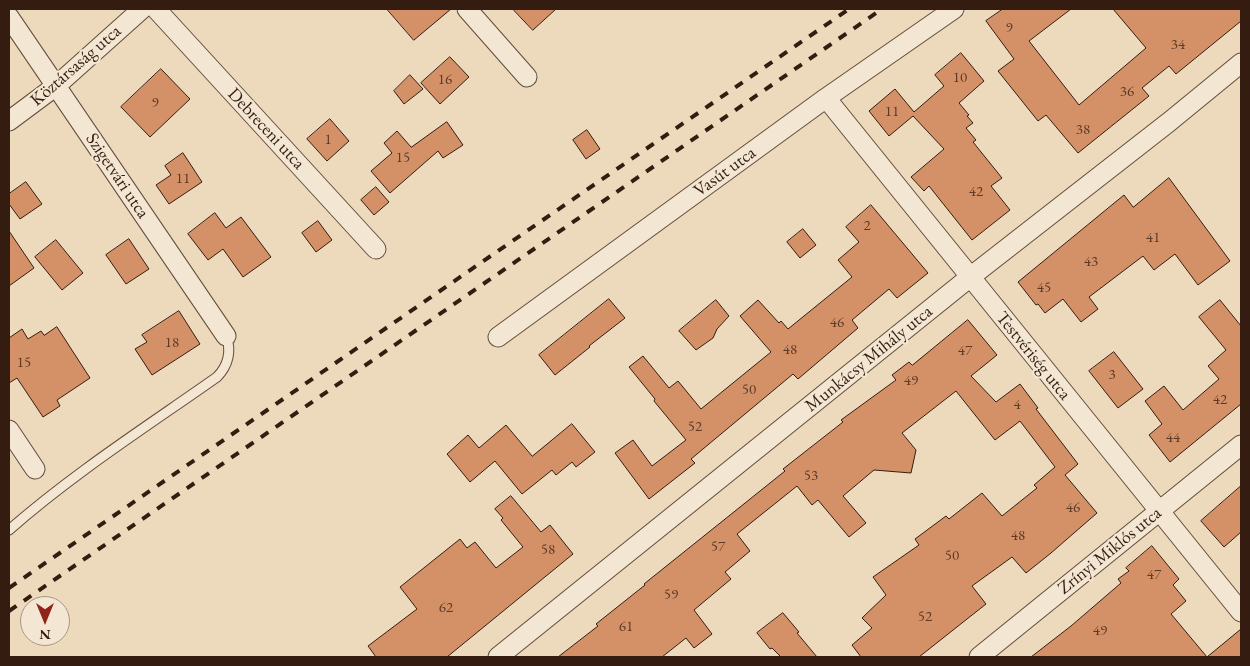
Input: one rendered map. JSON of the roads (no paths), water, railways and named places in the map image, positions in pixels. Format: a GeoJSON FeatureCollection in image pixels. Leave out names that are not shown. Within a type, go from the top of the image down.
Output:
{"type":"FeatureCollection","features":[{"type":"Feature","properties":{"kind":"street","name":"Köztársaság utca"},"geometry":{"type":"LineString","coordinates":[[9,121],[56,86],[142,9]]}},
{"type":"Feature","properties":{"kind":"street","name":"Debreceni utca"},"geometry":{"type":"LineString","coordinates":[[156,9],[376,249]]}},
{"type":"Feature","properties":{"kind":"street"},"geometry":{"type":"LineString","coordinates":[[467,9],[527,77]]}},
{"type":"Feature","properties":{"kind":"street","name":"Vasút utca"},"geometry":{"type":"LineString","coordinates":[[498,337],[826,98],[954,9]]}},
{"type":"Feature","properties":{"kind":"street","name":"Szigetvári utca"},"geometry":{"type":"LineString","coordinates":[[9,17],[226,336]]}},
{"type":"Feature","properties":{"kind":"street","name":"Munkácsy Mihály utca"},"geometry":{"type":"LineString","coordinates":[[498,657],[969,278],[1169,122],[1241,63]]}},
{"type":"Feature","properties":{"kind":"street","name":"Testvériség utca"},"geometry":{"type":"LineString","coordinates":[[826,98],[969,278],[1241,612]]}},
{"type":"Feature","properties":{"kind":"street"},"geometry":{"type":"LineString","coordinates":[[9,430],[35,469]]}},
{"type":"Feature","properties":{"kind":"street","name":"Zrínyi Miklós utca"},"geometry":{"type":"LineString","coordinates":[[979,657],[1241,445]]}},
{"type":"Feature","properties":{"kind":"lane"},"geometry":{"type":"LineString","coordinates":[[9,530],[70,480],[217,377],[229,357],[226,336]]}},
{"type":"Feature","properties":{"kind":"railway"},"geometry":{"type":"LineString","coordinates":[[9,588],[849,9]]}},
{"type":"Feature","properties":{"kind":"railway"},"geometry":{"type":"LineString","coordinates":[[9,611],[882,9]]}}]}
